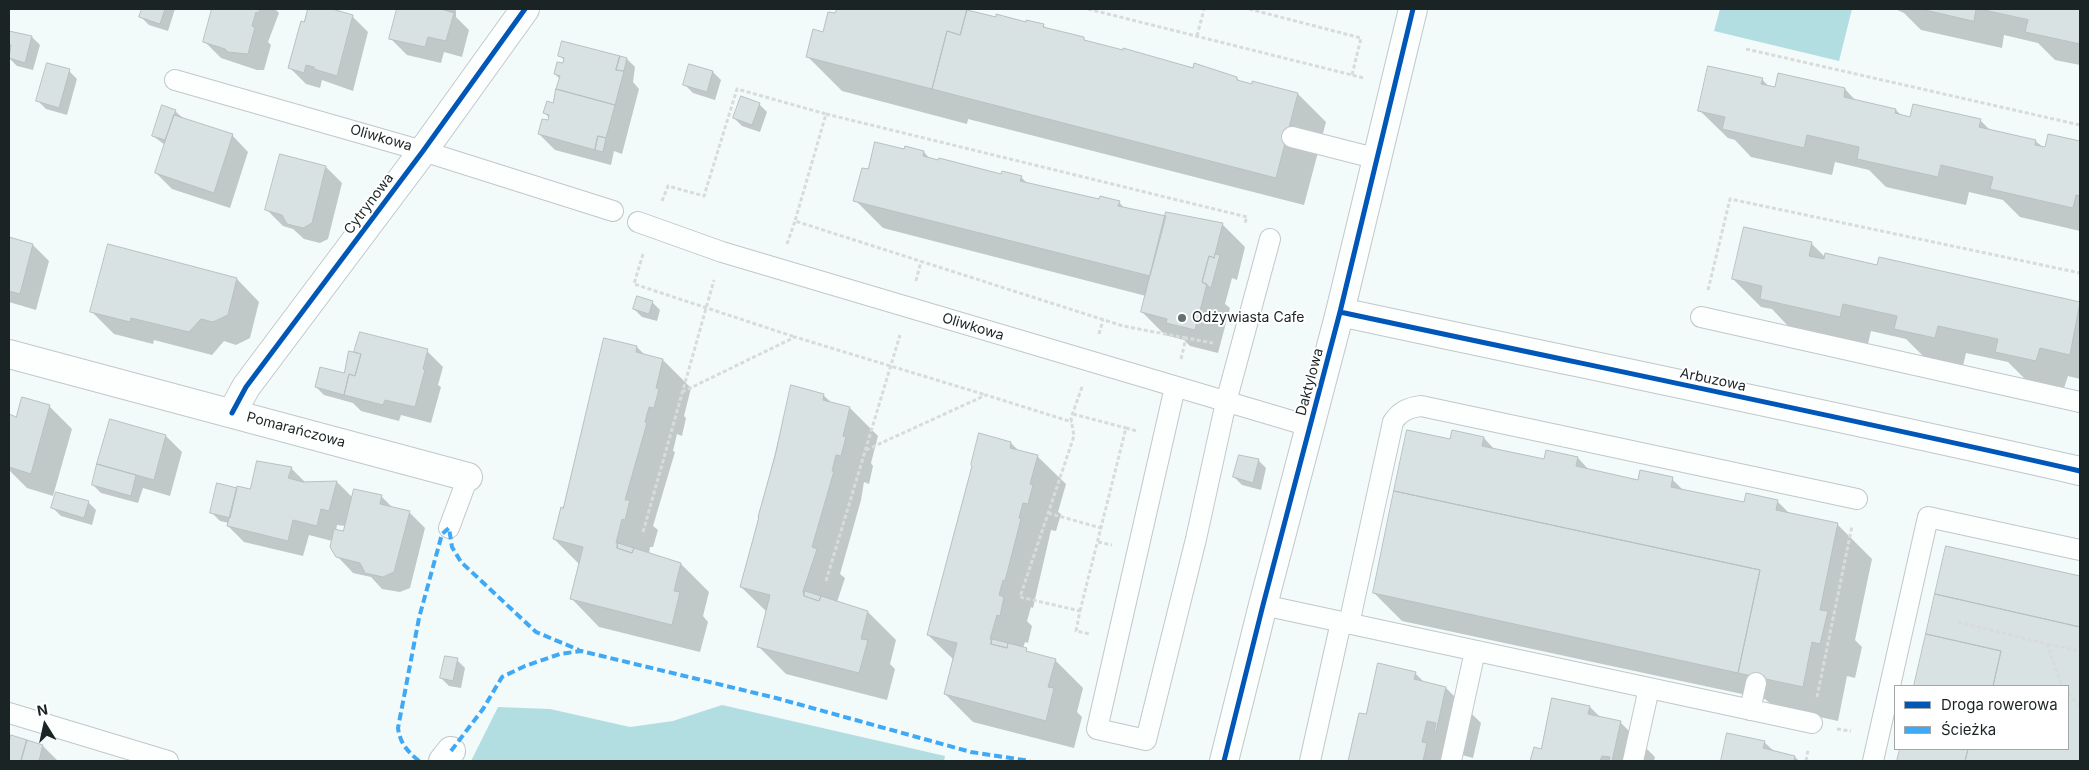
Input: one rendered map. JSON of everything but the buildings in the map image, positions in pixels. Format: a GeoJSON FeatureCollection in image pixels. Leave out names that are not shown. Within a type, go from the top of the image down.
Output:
{"type":"FeatureCollection","features":[{"type":"Feature","properties":{"kind":"street","name":"Cytrynowa"},"geometry":{"type":"LineString","coordinates":[[232,413],[246,387],[423,150],[525,9]]}},
{"type":"Feature","properties":{"kind":"street","name":"Daktylowa"},"geometry":{"type":"LineString","coordinates":[[1224,761],[1262,605],[1340,312],[1413,9]]}},
{"type":"Feature","properties":{"kind":"street","name":"Arbuzowa"},"geometry":{"type":"LineString","coordinates":[[1340,312],[1692,388],[1896,429],[2080,471]]}},
{"type":"Feature","properties":{"kind":"street","name":"Pomarańczowa"},"geometry":{"type":"LineString","coordinates":[[9,354],[468,477]]}},
{"type":"Feature","properties":{"kind":"lane","name":"Oliwkowa"},"geometry":{"type":"LineString","coordinates":[[175,80],[423,150],[613,211]]}},
{"type":"Feature","properties":{"kind":"lane"},"geometry":{"type":"LineString","coordinates":[[1292,137],[1378,159]]}},
{"type":"Feature","properties":{"kind":"lane","name":"Oliwkowa"},"geometry":{"type":"LineString","coordinates":[[645,224],[722,252],[1309,426]]}},
{"type":"Feature","properties":{"kind":"lane"},"geometry":{"type":"LineString","coordinates":[[1175,387],[1098,729],[1146,740],[1196,539],[1226,402],[1270,239]]}},
{"type":"Feature","properties":{"kind":"lane"},"geometry":{"type":"LineString","coordinates":[[1701,317],[2080,402]]}},
{"type":"Feature","properties":{"kind":"lane"},"geometry":{"type":"LineString","coordinates":[[1310,761],[1393,422],[1398,414],[1410,408],[1422,406],[1857,500]]}},
{"type":"Feature","properties":{"kind":"lane"},"geometry":{"type":"LineString","coordinates":[[449,528],[468,477]]}},
{"type":"Feature","properties":{"kind":"lane"},"geometry":{"type":"LineString","coordinates":[[1874,761],[1928,517],[2080,550]]}},
{"type":"Feature","properties":{"kind":"lane"},"geometry":{"type":"LineString","coordinates":[[1262,605],[1812,723]]}},
{"type":"Feature","properties":{"kind":"lane"},"geometry":{"type":"LineString","coordinates":[[1451,761],[1474,651]]}},
{"type":"Feature","properties":{"kind":"lane"},"geometry":{"type":"LineString","coordinates":[[1750,710],[1756,683]]}},
{"type":"Feature","properties":{"kind":"lane"},"geometry":{"type":"LineString","coordinates":[[1633,761],[1649,688]]}},
{"type":"Feature","properties":{"kind":"lane"},"geometry":{"type":"LineString","coordinates":[[9,713],[168,761]]}},
{"type":"Feature","properties":{"kind":"path"},"geometry":{"type":"LineString","coordinates":[[1088,9],[1365,78]]}},
{"type":"Feature","properties":{"kind":"path"},"geometry":{"type":"LineString","coordinates":[[1197,36],[1204,9]]}},
{"type":"Feature","properties":{"kind":"path"},"geometry":{"type":"LineString","coordinates":[[1249,9],[1361,38],[1352,75]]}},
{"type":"Feature","properties":{"kind":"path"},"geometry":{"type":"LineString","coordinates":[[1746,49],[2080,125]]}},
{"type":"Feature","properties":{"kind":"path"},"geometry":{"type":"LineString","coordinates":[[1072,422],[795,337],[634,284],[645,224],[668,186],[704,196],[736,90],[826,114],[1247,217],[1245,226]]}},
{"type":"Feature","properties":{"kind":"path"},"geometry":{"type":"LineString","coordinates":[[826,114],[795,221],[1123,326],[1216,343]]}},
{"type":"Feature","properties":{"kind":"path"},"geometry":{"type":"LineString","coordinates":[[1701,317],[1730,199],[2080,273]]}},
{"type":"Feature","properties":{"kind":"path"},"geometry":{"type":"LineString","coordinates":[[643,532],[722,252]]}},
{"type":"Feature","properties":{"kind":"path"},"geometry":{"type":"LineString","coordinates":[[826,581],[921,261]]}},
{"type":"Feature","properties":{"kind":"path"},"geometry":{"type":"LineString","coordinates":[[1080,611],[1020,597],[1074,436],[1073,414],[1103,320]]}},
{"type":"Feature","properties":{"kind":"path"},"geometry":{"type":"LineString","coordinates":[[682,392],[795,337]]}},
{"type":"Feature","properties":{"kind":"path"},"geometry":{"type":"LineString","coordinates":[[1175,387],[1186,338]]}},
{"type":"Feature","properties":{"kind":"path"},"geometry":{"type":"LineString","coordinates":[[865,450],[986,395]]}},
{"type":"Feature","properties":{"kind":"path"},"geometry":{"type":"LineString","coordinates":[[1073,414],[1163,438]]}},
{"type":"Feature","properties":{"kind":"path"},"geometry":{"type":"LineString","coordinates":[[1117,641],[1076,631],[1126,428]]}},
{"type":"Feature","properties":{"kind":"path"},"geometry":{"type":"LineString","coordinates":[[1806,761],[1857,500]]}},
{"type":"Feature","properties":{"kind":"path"},"geometry":{"type":"LineString","coordinates":[[1048,513],[1101,528]]}},
{"type":"Feature","properties":{"kind":"path"},"geometry":{"type":"LineString","coordinates":[[1958,622],[2080,651]]}},
{"type":"Feature","properties":{"kind":"path"},"geometry":{"type":"LineString","coordinates":[[2047,644],[2062,685]]}},
{"type":"Feature","properties":{"kind":"path"},"geometry":{"type":"LineString","coordinates":[[2069,695],[2080,706]]}},
{"type":"Feature","properties":{"kind":"path"},"geometry":{"type":"LineString","coordinates":[[1812,723],[1879,737]]}},
{"type":"Feature","properties":{"kind":"shaded area"},"geometry":{"type":"Polygon","coordinates":[[[1720,9],[1852,9],[1839,61],[1714,31],[1720,9]]]}},
{"type":"Feature","properties":{"kind":"shaded area"},"geometry":{"type":"Polygon","coordinates":[[[722,705],[945,756],[944,761],[471,761],[498,707],[550,709],[630,727],[673,721],[722,705]]]}},
{"type":"Feature","properties":{"kind":"marked path"},"geometry":{"type":"LineString","coordinates":[[419,761],[405,746],[400,738],[398,728],[419,618],[442,534],[449,528],[452,547],[461,562],[536,632],[579,650]]}},
{"type":"Feature","properties":{"kind":"marked path"},"geometry":{"type":"LineString","coordinates":[[451,751],[483,709],[502,677],[525,666],[560,654],[581,651],[776,698],[971,752],[1030,761]]}},
{"type":"Feature","properties":{"kind":"cycle path"},"geometry":{"type":"LineString","coordinates":[[232,413],[246,387],[423,151],[525,9]]}},
{"type":"Feature","properties":{"kind":"cycle path"},"geometry":{"type":"LineString","coordinates":[[1224,761],[1340,312],[1413,9]]}},
{"type":"Feature","properties":{"kind":"cycle path"},"geometry":{"type":"LineString","coordinates":[[1340,312],[2080,471]]}},
{"type":"Feature","properties":{"kind":"place","name":"Odżywiasta Cafe"},"geometry":{"type":"Point","coordinates":[1182,318]}}]}
